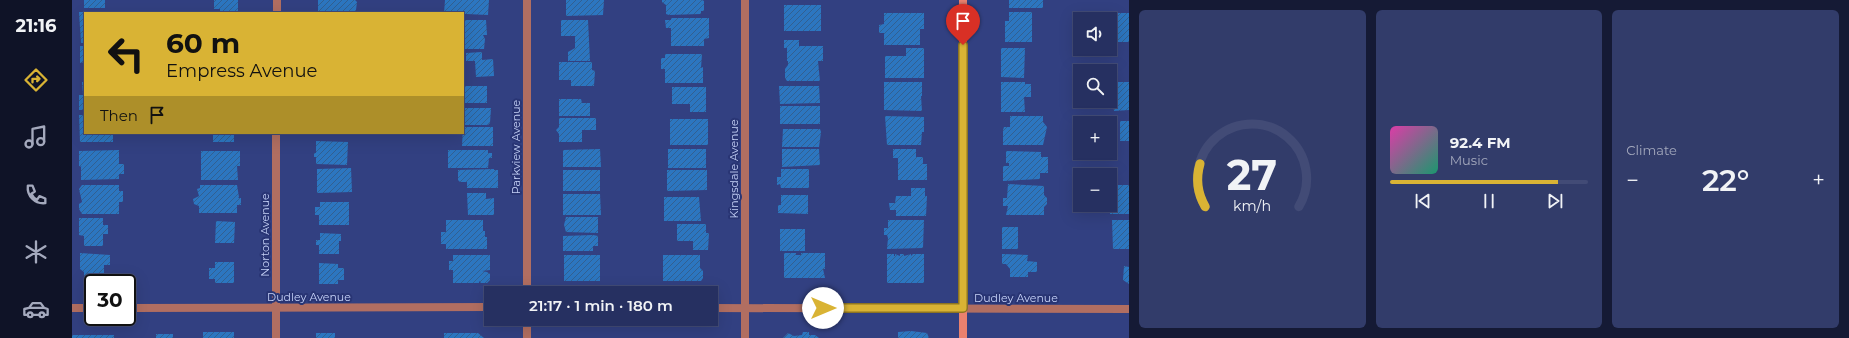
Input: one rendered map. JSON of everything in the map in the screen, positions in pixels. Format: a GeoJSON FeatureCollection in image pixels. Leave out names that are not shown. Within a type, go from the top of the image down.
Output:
{"type":"FeatureCollection","features":[{"type":"Feature","properties":{"kind":"street"},"geometry":{"type":"LineString","coordinates":[[277,0],[277,12]]}},
{"type":"Feature","properties":{"kind":"street","name":"Parkview Avenue"},"geometry":{"type":"LineString","coordinates":[[527,0],[528,286]]}},
{"type":"Feature","properties":{"kind":"street","name":"Kingsdale Avenue"},"geometry":{"type":"LineString","coordinates":[[745,0],[745,338]]}},
{"type":"Feature","properties":{"kind":"street"},"geometry":{"type":"LineString","coordinates":[[963,0],[963,338]]}},
{"type":"Feature","properties":{"kind":"street","name":"Norton Avenue"},"geometry":{"type":"LineString","coordinates":[[276,134],[276,338]]}},
{"type":"Feature","properties":{"kind":"street","name":"Dudley Avenue"},"geometry":{"type":"LineString","coordinates":[[136,308],[484,307]]}},
{"type":"Feature","properties":{"kind":"street"},"geometry":{"type":"LineString","coordinates":[[72,308],[84,308]]}},
{"type":"Feature","properties":{"kind":"street","name":"Dudley Avenue"},"geometry":{"type":"LineString","coordinates":[[718,308],[1129,309]]}},
{"type":"Feature","properties":{"kind":"street"},"geometry":{"type":"LineString","coordinates":[[527,326],[527,338]]}},
{"type":"Feature","properties":{"kind":"building"},"geometry":{"type":"Polygon","coordinates":[[[84,0],[105,0],[105,8],[84,8],[84,0]]]}},
{"type":"Feature","properties":{"kind":"building"},"geometry":{"type":"Polygon","coordinates":[[[214,0],[238,0],[238,12],[220,12],[220,9],[214,9],[214,0]]]}},
{"type":"Feature","properties":{"kind":"building"},"geometry":{"type":"Polygon","coordinates":[[[318,0],[355,0],[357,2],[355,12],[318,12],[318,0]]]}},
{"type":"Feature","properties":{"kind":"building"},"geometry":{"type":"Polygon","coordinates":[[[445,0],[489,0],[488,15],[464,14],[464,12],[444,12],[445,0]]]}},
{"type":"Feature","properties":{"kind":"building"},"geometry":{"type":"Polygon","coordinates":[[[566,0],[604,0],[603,15],[566,16],[566,0]]]}},
{"type":"Feature","properties":{"kind":"building"},"geometry":{"type":"Polygon","coordinates":[[[662,0],[702,0],[704,1],[704,11],[701,11],[701,14],[669,15],[666,14],[666,5],[662,2],[662,0]]]}},
{"type":"Feature","properties":{"kind":"building"},"geometry":{"type":"Polygon","coordinates":[[[1009,0],[1043,0],[1043,8],[1009,8],[1009,0]]]}},
{"type":"Feature","properties":{"kind":"building"},"geometry":{"type":"Polygon","coordinates":[[[784,5],[821,5],[821,31],[784,31],[784,5]]]}},
{"type":"Feature","properties":{"kind":"building"},"geometry":{"type":"Polygon","coordinates":[[[79,12],[84,12],[84,43],[81,43],[79,12]]]}},
{"type":"Feature","properties":{"kind":"building"},"geometry":{"type":"Polygon","coordinates":[[[1009,12],[1032,12],[1032,42],[1005,42],[1005,21],[1009,21],[1009,12]]]}},
{"type":"Feature","properties":{"kind":"building"},"geometry":{"type":"Polygon","coordinates":[[[884,13],[924,13],[924,29],[920,29],[920,45],[884,45],[884,33],[879,33],[879,25],[884,24],[884,13]]]}},
{"type":"Feature","properties":{"kind":"building"},"geometry":{"type":"Polygon","coordinates":[[[1117,13],[1129,13],[1129,42],[1117,42],[1117,13]]]}},
{"type":"Feature","properties":{"kind":"building"},"geometry":{"type":"Polygon","coordinates":[[[671,18],[709,18],[709,38],[704,39],[704,46],[671,46],[671,28],[666,28],[665,20],[671,20],[671,18]]]}},
{"type":"Feature","properties":{"kind":"building"},"geometry":{"type":"Polygon","coordinates":[[[464,20],[486,20],[487,35],[483,35],[485,39],[484,49],[464,49],[464,20]]]}},
{"type":"Feature","properties":{"kind":"building"},"geometry":{"type":"Polygon","coordinates":[[[561,20],[588,20],[590,61],[568,61],[568,52],[575,48],[575,36],[561,36],[561,20]]]}},
{"type":"Feature","properties":{"kind":"building"},"geometry":{"type":"Polygon","coordinates":[[[784,40],[799,40],[799,46],[823,46],[823,61],[818,61],[820,81],[787,81],[785,78],[785,69],[788,65],[788,61],[787,48],[784,48],[784,40]]]}},
{"type":"Feature","properties":{"kind":"building"},"geometry":{"type":"Polygon","coordinates":[[[80,46],[84,46],[84,62],[80,63],[80,46]]]}},
{"type":"Feature","properties":{"kind":"building"},"geometry":{"type":"Polygon","coordinates":[[[906,48],[924,48],[924,78],[885,78],[885,56],[906,56],[906,48]]]}},
{"type":"Feature","properties":{"kind":"building"},"geometry":{"type":"Polygon","coordinates":[[[1001,48],[1025,48],[1024,78],[1001,77],[1001,48]]]}},
{"type":"Feature","properties":{"kind":"building"},"geometry":{"type":"Polygon","coordinates":[[[482,52],[482,60],[493,59],[494,76],[476,77],[475,61],[466,61],[466,53],[482,52]]]}},
{"type":"Feature","properties":{"kind":"building"},"geometry":{"type":"Polygon","coordinates":[[[665,54],[702,54],[701,68],[703,67],[703,83],[665,83],[665,69],[661,69],[661,58],[665,58],[665,54]]]}},
{"type":"Feature","properties":{"kind":"building"},"geometry":{"type":"Polygon","coordinates":[[[559,62],[592,62],[592,70],[595,71],[594,86],[571,86],[571,80],[559,80],[559,62]]]}},
{"type":"Feature","properties":{"kind":"building"},"geometry":{"type":"Polygon","coordinates":[[[82,82],[84,82],[84,110],[79,110],[79,95],[83,95],[82,82]]]}},
{"type":"Feature","properties":{"kind":"building"},"geometry":{"type":"Polygon","coordinates":[[[884,82],[922,82],[922,111],[884,110],[884,82]]]}},
{"type":"Feature","properties":{"kind":"building"},"geometry":{"type":"Polygon","coordinates":[[[1001,82],[1025,82],[1025,84],[1031,84],[1031,97],[1024,97],[1025,112],[1001,112],[1001,82]]]}},
{"type":"Feature","properties":{"kind":"building"},"geometry":{"type":"Polygon","coordinates":[[[1117,82],[1129,82],[1129,110],[1114,111],[1114,108],[1117,108],[1117,82]]]}},
{"type":"Feature","properties":{"kind":"building"},"geometry":{"type":"Polygon","coordinates":[[[464,86],[487,86],[487,103],[464,103],[464,86]]]}},
{"type":"Feature","properties":{"kind":"building"},"geometry":{"type":"Polygon","coordinates":[[[779,86],[819,86],[820,103],[780,104],[779,86]]]}},
{"type":"Feature","properties":{"kind":"building"},"geometry":{"type":"Polygon","coordinates":[[[672,87],[706,87],[706,112],[690,112],[690,104],[672,104],[672,87]]]}},
{"type":"Feature","properties":{"kind":"building"},"geometry":{"type":"Polygon","coordinates":[[[559,99],[581,99],[582,103],[590,103],[590,116],[559,116],[559,99]]]}},
{"type":"Feature","properties":{"kind":"building"},"geometry":{"type":"Polygon","coordinates":[[[780,106],[820,106],[820,124],[780,124],[780,106]]]}},
{"type":"Feature","properties":{"kind":"building"},"geometry":{"type":"Polygon","coordinates":[[[464,108],[491,108],[490,123],[488,125],[464,125],[464,108]]]}},
{"type":"Feature","properties":{"kind":"building"},"geometry":{"type":"Polygon","coordinates":[[[79,115],[84,115],[84,134],[113,134],[113,142],[80,142],[79,115]]]}},
{"type":"Feature","properties":{"kind":"building"},"geometry":{"type":"Polygon","coordinates":[[[885,116],[924,117],[924,132],[922,132],[921,145],[887,145],[885,116]]]}},
{"type":"Feature","properties":{"kind":"building"},"geometry":{"type":"Polygon","coordinates":[[[1010,116],[1043,116],[1043,122],[1047,127],[1043,145],[1003,145],[1003,130],[1004,127],[1010,127],[1010,116]]]}},
{"type":"Feature","properties":{"kind":"building"},"geometry":{"type":"Polygon","coordinates":[[[559,118],[596,118],[596,130],[582,130],[582,142],[559,142],[559,134],[556,130],[559,127],[559,118]]]}},
{"type":"Feature","properties":{"kind":"building"},"geometry":{"type":"Polygon","coordinates":[[[670,119],[708,119],[708,145],[670,145],[670,119]]]}},
{"type":"Feature","properties":{"kind":"building"},"geometry":{"type":"Polygon","coordinates":[[[1120,121],[1129,121],[1129,141],[1120,141],[1120,121]]]}},
{"type":"Feature","properties":{"kind":"building"},"geometry":{"type":"Polygon","coordinates":[[[464,127],[493,127],[493,146],[462,146],[464,127]]]}},
{"type":"Feature","properties":{"kind":"building"},"geometry":{"type":"Polygon","coordinates":[[[783,129],[820,129],[819,147],[782,147],[783,129]]]}},
{"type":"Feature","properties":{"kind":"building"},"geometry":{"type":"Polygon","coordinates":[[[213,134],[234,134],[234,142],[213,142],[213,134]]]}},
{"type":"Feature","properties":{"kind":"building"},"geometry":{"type":"Polygon","coordinates":[[[316,141],[348,142],[347,165],[316,164],[316,157],[314,157],[314,153],[316,153],[316,141]]]}},
{"type":"Feature","properties":{"kind":"building"},"geometry":{"type":"Polygon","coordinates":[[[600,149],[601,167],[563,167],[563,150],[600,149]]]}},
{"type":"Feature","properties":{"kind":"building"},"geometry":{"type":"Polygon","coordinates":[[[668,149],[706,149],[706,168],[668,168],[668,149]]]}},
{"type":"Feature","properties":{"kind":"building"},"geometry":{"type":"Polygon","coordinates":[[[782,149],[819,149],[820,165],[782,167],[782,149]]]}},
{"type":"Feature","properties":{"kind":"building"},"geometry":{"type":"Polygon","coordinates":[[[893,149],[916,149],[916,157],[923,157],[923,164],[927,164],[927,180],[898,180],[898,158],[893,158],[893,149]]]}},
{"type":"Feature","properties":{"kind":"building"},"geometry":{"type":"Polygon","coordinates":[[[119,150],[119,164],[124,164],[124,174],[119,174],[119,179],[81,180],[82,167],[79,166],[79,151],[119,150]]]}},
{"type":"Feature","properties":{"kind":"building"},"geometry":{"type":"Polygon","coordinates":[[[448,150],[488,150],[488,153],[492,153],[492,158],[489,158],[488,168],[448,168],[448,150]]]}},
{"type":"Feature","properties":{"kind":"building"},"geometry":{"type":"Polygon","coordinates":[[[201,151],[240,151],[240,166],[237,166],[238,180],[201,180],[201,151]]]}},
{"type":"Feature","properties":{"kind":"building"},"geometry":{"type":"Polygon","coordinates":[[[1006,151],[1041,152],[1041,157],[1048,157],[1048,173],[1040,173],[1040,179],[1003,181],[1003,166],[1009,166],[1009,163],[1006,163],[1006,151]]]}},
{"type":"Feature","properties":{"kind":"building"},"geometry":{"type":"Polygon","coordinates":[[[351,168],[352,192],[317,193],[317,169],[351,168]]]}},
{"type":"Feature","properties":{"kind":"building"},"geometry":{"type":"Polygon","coordinates":[[[781,169],[809,169],[809,188],[781,188],[780,184],[777,185],[777,177],[781,177],[781,169]]]}},
{"type":"Feature","properties":{"kind":"building"},"geometry":{"type":"Polygon","coordinates":[[[458,170],[498,170],[498,188],[467,188],[467,182],[460,182],[458,180],[458,170]]]}},
{"type":"Feature","properties":{"kind":"building"},"geometry":{"type":"Polygon","coordinates":[[[563,170],[600,170],[600,191],[563,191],[563,170]]]}},
{"type":"Feature","properties":{"kind":"building"},"geometry":{"type":"Polygon","coordinates":[[[667,170],[707,170],[707,190],[667,191],[667,170]]]}},
{"type":"Feature","properties":{"kind":"building"},"geometry":{"type":"Polygon","coordinates":[[[1008,184],[1044,186],[1044,195],[1047,198],[1047,204],[1044,207],[1044,215],[1006,215],[1008,206],[1003,206],[1003,198],[1007,198],[1008,184]]]}},
{"type":"Feature","properties":{"kind":"building"},"geometry":{"type":"Polygon","coordinates":[[[82,185],[119,185],[119,191],[123,191],[123,202],[119,202],[119,214],[82,214],[79,209],[79,204],[82,202],[79,189],[82,185]]]}},
{"type":"Feature","properties":{"kind":"building"},"geometry":{"type":"Polygon","coordinates":[[[200,185],[237,185],[238,198],[241,198],[241,205],[237,205],[237,213],[199,213],[199,206],[194,204],[193,199],[199,196],[197,189],[200,188],[200,185]]]}},
{"type":"Feature","properties":{"kind":"building"},"geometry":{"type":"Polygon","coordinates":[[[1117,185],[1129,185],[1129,214],[1110,214],[1110,212],[1117,212],[1117,185]]]}},
{"type":"Feature","properties":{"kind":"building"},"geometry":{"type":"Polygon","coordinates":[[[911,188],[925,188],[925,196],[927,196],[926,216],[896,216],[896,210],[890,210],[889,203],[895,203],[896,196],[911,196],[911,188]]]}},
{"type":"Feature","properties":{"kind":"building"},"geometry":{"type":"Polygon","coordinates":[[[467,193],[486,193],[486,199],[494,198],[494,215],[468,215],[467,193]]]}},
{"type":"Feature","properties":{"kind":"building"},"geometry":{"type":"Polygon","coordinates":[[[563,194],[600,194],[601,215],[563,215],[563,194]]]}},
{"type":"Feature","properties":{"kind":"building"},"geometry":{"type":"Polygon","coordinates":[[[781,195],[808,195],[808,214],[778,213],[778,205],[781,205],[781,195]]]}},
{"type":"Feature","properties":{"kind":"building"},"geometry":{"type":"Polygon","coordinates":[[[664,197],[699,197],[701,221],[664,221],[664,197]]]}},
{"type":"Feature","properties":{"kind":"building"},"geometry":{"type":"Polygon","coordinates":[[[320,202],[349,202],[349,225],[319,225],[319,215],[315,215],[315,207],[320,207],[320,202]]]}},
{"type":"Feature","properties":{"kind":"building"},"geometry":{"type":"Polygon","coordinates":[[[566,217],[598,217],[598,233],[566,232],[564,225],[566,217]]]}},
{"type":"Feature","properties":{"kind":"building"},"geometry":{"type":"Polygon","coordinates":[[[79,218],[103,218],[103,225],[108,225],[108,234],[103,234],[103,246],[84,246],[84,236],[79,235],[79,218]]]}},
{"type":"Feature","properties":{"kind":"building"},"geometry":{"type":"Polygon","coordinates":[[[446,220],[483,220],[483,231],[485,231],[485,237],[487,237],[487,249],[446,249],[446,244],[441,244],[441,232],[446,232],[446,220]]]}},
{"type":"Feature","properties":{"kind":"building"},"geometry":{"type":"Polygon","coordinates":[[[888,220],[924,220],[923,248],[887,249],[888,238],[887,235],[884,235],[884,228],[888,228],[888,220]]]}},
{"type":"Feature","properties":{"kind":"building"},"geometry":{"type":"Polygon","coordinates":[[[1112,220],[1129,220],[1129,249],[1113,249],[1112,220]]]}},
{"type":"Feature","properties":{"kind":"building"},"geometry":{"type":"Polygon","coordinates":[[[216,221],[235,222],[234,243],[215,243],[216,221]]]}},
{"type":"Feature","properties":{"kind":"building"},"geometry":{"type":"Polygon","coordinates":[[[677,224],[706,224],[706,233],[709,233],[708,250],[693,250],[693,241],[677,241],[677,224]]]}},
{"type":"Feature","properties":{"kind":"building"},"geometry":{"type":"Polygon","coordinates":[[[1002,227],[1018,227],[1018,249],[1002,249],[1002,227]]]}},
{"type":"Feature","properties":{"kind":"building"},"geometry":{"type":"Polygon","coordinates":[[[780,229],[805,229],[805,251],[780,251],[780,229]]]}},
{"type":"Feature","properties":{"kind":"building"},"geometry":{"type":"Polygon","coordinates":[[[320,233],[341,234],[341,241],[339,241],[339,254],[319,254],[319,245],[316,245],[316,240],[320,240],[320,233]]]}},
{"type":"Feature","properties":{"kind":"building"},"geometry":{"type":"Polygon","coordinates":[[[563,236],[598,236],[598,246],[593,246],[593,251],[563,251],[563,236]]]}},
{"type":"Feature","properties":{"kind":"building"},"geometry":{"type":"Polygon","coordinates":[[[80,253],[110,255],[110,265],[104,265],[104,274],[84,274],[84,272],[80,269],[80,253]]]}},
{"type":"Feature","properties":{"kind":"building"},"geometry":{"type":"Polygon","coordinates":[[[784,253],[796,253],[796,255],[801,255],[801,253],[825,253],[825,269],[823,269],[825,278],[784,278],[784,253]]]}},
{"type":"Feature","properties":{"kind":"building"},"geometry":{"type":"Polygon","coordinates":[[[887,254],[894,254],[895,256],[895,254],[900,256],[900,254],[904,254],[904,256],[911,254],[911,256],[913,254],[924,254],[924,283],[887,283],[887,254]]]}},
{"type":"Feature","properties":{"kind":"building"},"geometry":{"type":"Polygon","coordinates":[[[1002,254],[1028,255],[1027,261],[1037,262],[1037,272],[1028,272],[1028,277],[1010,277],[1010,269],[1006,264],[1002,264],[1002,254]]]}},
{"type":"Feature","properties":{"kind":"building"},"geometry":{"type":"Polygon","coordinates":[[[453,255],[490,255],[490,270],[482,271],[490,274],[490,280],[487,283],[481,283],[479,281],[479,283],[453,283],[453,270],[449,270],[449,261],[453,261],[453,255]]]}},
{"type":"Feature","properties":{"kind":"building"},"geometry":{"type":"Polygon","coordinates":[[[564,255],[600,255],[600,281],[564,281],[564,255]]]}},
{"type":"Feature","properties":{"kind":"building"},"geometry":{"type":"Polygon","coordinates":[[[663,255],[700,255],[700,268],[703,271],[703,278],[701,281],[663,281],[663,255]]]}},
{"type":"Feature","properties":{"kind":"building"},"geometry":{"type":"Polygon","coordinates":[[[215,262],[234,262],[234,283],[215,283],[215,279],[209,279],[209,268],[215,268],[215,262]]]}},
{"type":"Feature","properties":{"kind":"building"},"geometry":{"type":"Polygon","coordinates":[[[319,263],[338,264],[338,268],[344,268],[344,280],[338,280],[338,284],[319,284],[319,263]]]}},
{"type":"Feature","properties":{"kind":"building"},"geometry":{"type":"Polygon","coordinates":[[[1124,266],[1129,267],[1129,284],[1123,280],[1124,266]]]}},
{"type":"Feature","properties":{"kind":"building"},"geometry":{"type":"Polygon","coordinates":[[[911,331],[927,333],[929,338],[898,338],[898,332],[911,331]]]}},
{"type":"Feature","properties":{"kind":"building"},"geometry":{"type":"Polygon","coordinates":[[[203,332],[234,332],[234,338],[203,338],[203,332]]]}},
{"type":"Feature","properties":{"kind":"building"},"geometry":{"type":"Polygon","coordinates":[[[803,332],[809,332],[809,335],[815,335],[819,338],[783,338],[788,333],[794,336],[802,335],[803,332]]]}},
{"type":"Feature","properties":{"kind":"building"},"geometry":{"type":"Polygon","coordinates":[[[316,333],[335,333],[335,338],[316,338],[316,333]]]}},
{"type":"Feature","properties":{"kind":"building"},"geometry":{"type":"Polygon","coordinates":[[[444,333],[478,333],[484,338],[444,338],[444,333]]]}},
{"type":"Feature","properties":{"kind":"building"},"geometry":{"type":"Polygon","coordinates":[[[156,334],[173,334],[173,338],[156,338],[156,334]]]}},
{"type":"Feature","properties":{"kind":"building"},"geometry":{"type":"Polygon","coordinates":[[[72,335],[114,335],[114,338],[72,338],[72,335]]]}},
{"type":"Feature","properties":{"kind":"route"},"geometry":{"type":"LineString","coordinates":[[823,308],[963,308],[963,45]]}}]}
